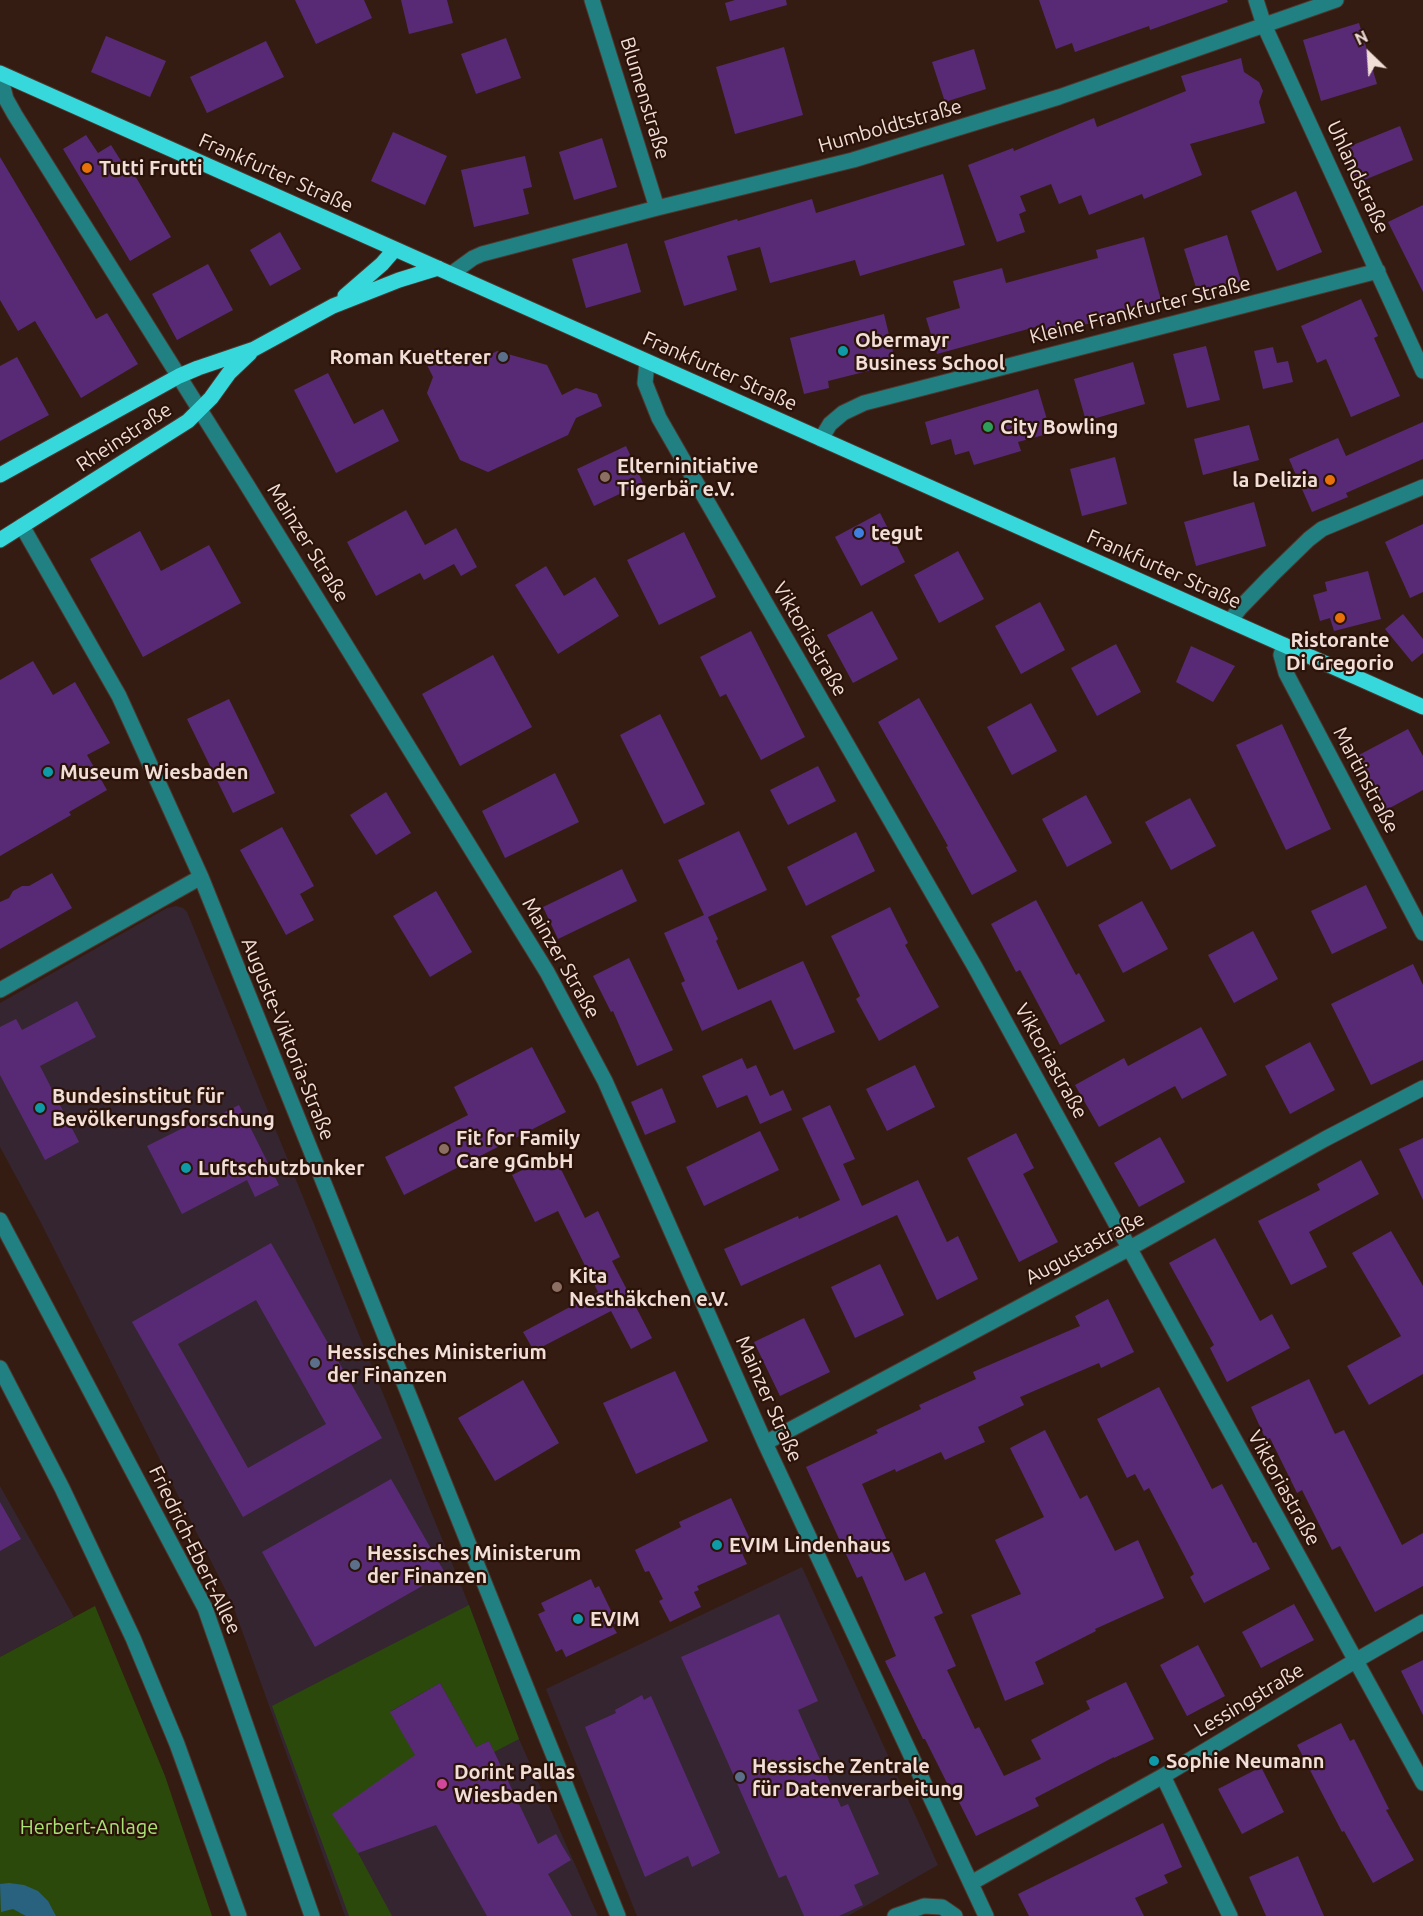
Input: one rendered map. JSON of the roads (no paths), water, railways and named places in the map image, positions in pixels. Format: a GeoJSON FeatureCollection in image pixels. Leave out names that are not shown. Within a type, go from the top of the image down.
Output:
{"type":"FeatureCollection","features":[{"type":"Feature","properties":{"kind":"main road","name":"Frankfurter Straße"},"geometry":{"type":"LineString","coordinates":[[0,74],[1423,707]]}},
{"type":"Feature","properties":{"kind":"main road"},"geometry":{"type":"LineString","coordinates":[[333,306],[382,264],[395,249]]}},
{"type":"Feature","properties":{"kind":"main road"},"geometry":{"type":"LineString","coordinates":[[333,306],[399,280],[445,271]]}},
{"type":"Feature","properties":{"kind":"main road","name":"Rheinstraße"},"geometry":{"type":"LineString","coordinates":[[0,475],[179,376],[254,349],[333,306]]}},
{"type":"Feature","properties":{"kind":"main road","name":"Rheinstraße"},"geometry":{"type":"LineString","coordinates":[[0,540],[177,429],[200,410],[229,373],[254,349]]}},
{"type":"Feature","properties":{"kind":"street","name":"Blumenstraße"},"geometry":{"type":"LineString","coordinates":[[592,0],[657,208]]}},
{"type":"Feature","properties":{"kind":"street","name":"Uhlandstraße"},"geometry":{"type":"LineString","coordinates":[[1256,0],[1264,25],[1423,371]]}},
{"type":"Feature","properties":{"kind":"street","name":"Humboldtstraße"},"geometry":{"type":"LineString","coordinates":[[445,271],[482,254],[853,160],[1059,97],[1336,0]]}},
{"type":"Feature","properties":{"kind":"street","name":"Mainzer Straße"},"geometry":{"type":"LineString","coordinates":[[0,74],[6,99],[15,115],[548,972],[605,1082],[765,1443],[986,1916]]}},
{"type":"Feature","properties":{"kind":"street","name":"Kleine Frankfurter Straße"},"geometry":{"type":"LineString","coordinates":[[821,439],[830,424],[843,413],[864,403],[1378,271]]}},
{"type":"Feature","properties":{"kind":"street","name":"Viktoriastraße"},"geometry":{"type":"LineString","coordinates":[[648,362],[645,383],[659,418],[975,967],[1423,1784]]}},
{"type":"Feature","properties":{"kind":"street"},"geometry":{"type":"LineString","coordinates":[[1230,621],[1263,584],[1322,529],[1423,487]]}},
{"type":"Feature","properties":{"kind":"street","name":"Auguste-Viktoria-Straße"},"geometry":{"type":"LineString","coordinates":[[22,526],[119,696],[201,877],[618,1916]]}},
{"type":"Feature","properties":{"kind":"street","name":"Martinstraße"},"geometry":{"type":"LineString","coordinates":[[1284,645],[1281,655],[1286,673],[1423,933]]}},
{"type":"Feature","properties":{"kind":"street"},"geometry":{"type":"LineString","coordinates":[[0,990],[201,877]]}},
{"type":"Feature","properties":{"kind":"street","name":"Augustastraße"},"geometry":{"type":"LineString","coordinates":[[765,1443],[1423,1088]]}},
{"type":"Feature","properties":{"kind":"street","name":"Friedrich-Ebert-Allee"},"geometry":{"type":"LineString","coordinates":[[0,1220],[205,1608],[312,1916]]}},
{"type":"Feature","properties":{"kind":"street"},"geometry":{"type":"LineString","coordinates":[[0,1368],[62,1488],[133,1638],[177,1744],[239,1916]]}},
{"type":"Feature","properties":{"kind":"street","name":"Lessingstraße"},"geometry":{"type":"LineString","coordinates":[[971,1882],[1163,1776],[1423,1622]]}},
{"type":"Feature","properties":{"kind":"street"},"geometry":{"type":"LineString","coordinates":[[1163,1776],[1230,1916]]}},
{"type":"Feature","properties":{"kind":"street"},"geometry":{"type":"LineString","coordinates":[[895,1916],[913,1908],[935,1906],[942,1907],[955,1916]]}},
{"type":"Feature","properties":{"kind":"water"},"geometry":{"type":"Polygon","coordinates":[[[0,1884],[24,1885],[38,1891],[48,1901],[56,1916],[26,1916],[13,1909],[1,1912],[0,1884]]]}},
{"type":"Feature","properties":{"kind":"place","name":"Tutti Frutti"},"geometry":{"type":"Point","coordinates":[87,168]}},
{"type":"Feature","properties":{"kind":"place","name":"Obermayr Business School"},"geometry":{"type":"Point","coordinates":[843,351]}},
{"type":"Feature","properties":{"kind":"place","name":"Roman Kuetterer"},"geometry":{"type":"Point","coordinates":[503,357]}},
{"type":"Feature","properties":{"kind":"place","name":"City Bowling"},"geometry":{"type":"Point","coordinates":[988,427]}},
{"type":"Feature","properties":{"kind":"place","name":"Elterninitiative Tigerbär e.V."},"geometry":{"type":"Point","coordinates":[605,477]}},
{"type":"Feature","properties":{"kind":"place","name":"la Delizia"},"geometry":{"type":"Point","coordinates":[1330,480]}},
{"type":"Feature","properties":{"kind":"place","name":"tegut"},"geometry":{"type":"Point","coordinates":[859,533]}},
{"type":"Feature","properties":{"kind":"place","name":"Ristorante Di Gregorio"},"geometry":{"type":"Point","coordinates":[1340,618]}},
{"type":"Feature","properties":{"kind":"place","name":"Museum Wiesbaden"},"geometry":{"type":"Point","coordinates":[48,772]}},
{"type":"Feature","properties":{"kind":"place","name":"Bundesinstitut für Bevölkerungsforschung"},"geometry":{"type":"Point","coordinates":[40,1108]}},
{"type":"Feature","properties":{"kind":"place","name":"Fit for Family Care gGmbH"},"geometry":{"type":"Point","coordinates":[444,1149]}},
{"type":"Feature","properties":{"kind":"place","name":"Luftschutzbunker"},"geometry":{"type":"Point","coordinates":[186,1168]}},
{"type":"Feature","properties":{"kind":"place","name":"Kita Nesthäkchen e.V."},"geometry":{"type":"Point","coordinates":[557,1287]}},
{"type":"Feature","properties":{"kind":"place","name":"Hessisches Ministerium der Finanzen"},"geometry":{"type":"Point","coordinates":[315,1363]}},
{"type":"Feature","properties":{"kind":"place","name":"EVIM Lindenhaus"},"geometry":{"type":"Point","coordinates":[717,1545]}},
{"type":"Feature","properties":{"kind":"place","name":"Hessisches Ministerum der Finanzen"},"geometry":{"type":"Point","coordinates":[355,1565]}},
{"type":"Feature","properties":{"kind":"place","name":"EVIM"},"geometry":{"type":"Point","coordinates":[578,1619]}},
{"type":"Feature","properties":{"kind":"place","name":"Sophie Neumann"},"geometry":{"type":"Point","coordinates":[1154,1761]}},
{"type":"Feature","properties":{"kind":"place","name":"Hessische Zentrale für Datenverarbeitung"},"geometry":{"type":"Point","coordinates":[740,1777]}},
{"type":"Feature","properties":{"kind":"place","name":"Dorint Pallas Wiesbaden"},"geometry":{"type":"Point","coordinates":[442,1784]}},
{"type":"Feature","properties":{"kind":"park label","name":"Herbert-Anlage"},"geometry":{"type":"Point","coordinates":[89,1827]}}]}
